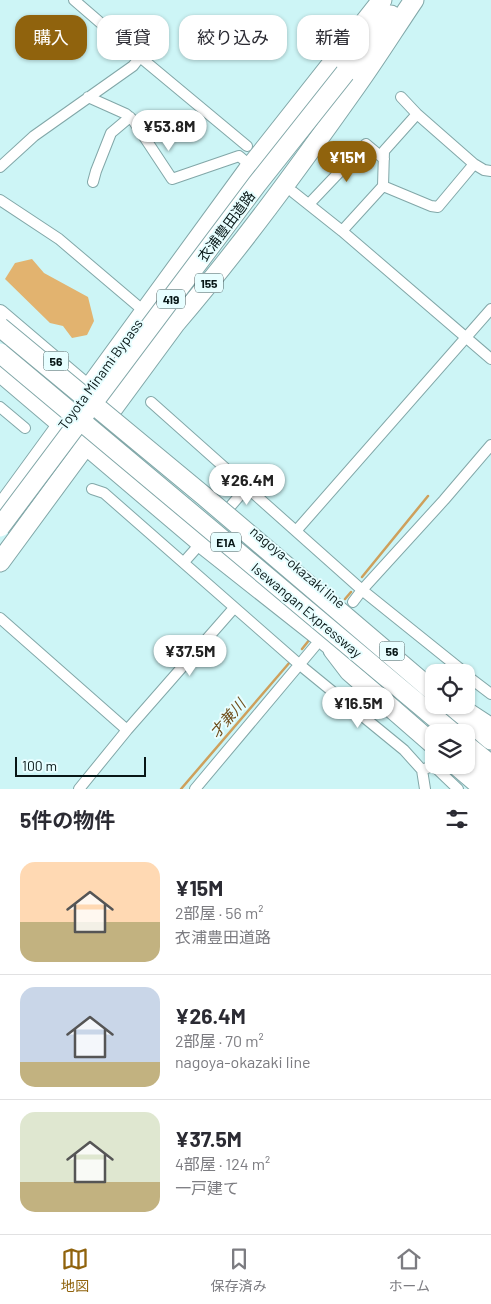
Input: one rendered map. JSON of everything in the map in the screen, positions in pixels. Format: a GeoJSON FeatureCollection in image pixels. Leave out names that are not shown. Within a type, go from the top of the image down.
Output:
{"type":"FeatureCollection","features":[{"type":"Feature","properties":{"kind":"highway","name":"Toyota Minami Bypass"},"geometry":{"type":"LineString","coordinates":[[0,510],[252,166],[382,0]]}},
{"type":"Feature","properties":{"kind":"highway","name":"衣浦豊田道路"},"geometry":{"type":"LineString","coordinates":[[0,526],[342,72],[393,0]]}},
{"type":"Feature","properties":{"kind":"highway","name":"衣浦豊田道路"},"geometry":{"type":"LineString","coordinates":[[0,519],[253,181],[402,0]]}},
{"type":"Feature","properties":{"kind":"highway","name":"155"},"geometry":{"type":"LineString","coordinates":[[0,562],[175,324],[285,184],[358,84],[414,0]]}},
{"type":"Feature","properties":{"kind":"highway","name":"Isewangan Expressway"},"geometry":{"type":"LineString","coordinates":[[0,327],[204,496],[425,684]]}},
{"type":"Feature","properties":{"kind":"highway","name":"Isewangan Expressway"},"geometry":{"type":"LineString","coordinates":[[0,353],[442,724]]}},
{"type":"Feature","properties":{"kind":"highway"},"geometry":{"type":"LineString","coordinates":[[353,608],[425,672]]}},
{"type":"Feature","properties":{"kind":"highway"},"geometry":{"type":"LineString","coordinates":[[324,648],[349,671],[425,730]]}},
{"type":"Feature","properties":{"kind":"highway"},"geometry":{"type":"LineString","coordinates":[[475,713],[491,726]]}},
{"type":"Feature","properties":{"kind":"highway"},"geometry":{"type":"LineString","coordinates":[[461,714],[491,740]]}},
{"type":"Feature","properties":{"kind":"highway"},"geometry":{"type":"LineString","coordinates":[[475,753],[491,766]]}},
{"type":"Feature","properties":{"kind":"highway"},"geometry":{"type":"LineString","coordinates":[[466,774],[484,789]]}},
{"type":"Feature","properties":{"kind":"main road","name":"nagoya-okazaki line"},"geometry":{"type":"LineString","coordinates":[[0,313],[228,508],[353,608],[364,627],[425,678]]}},
{"type":"Feature","properties":{"kind":"main road"},"geometry":{"type":"LineString","coordinates":[[0,374],[324,648]]}},
{"type":"Feature","properties":{"kind":"main road"},"geometry":{"type":"LineString","coordinates":[[469,714],[491,732]]}},
{"type":"Feature","properties":{"kind":"main road"},"geometry":{"type":"LineString","coordinates":[[472,714],[491,726]]}},
{"type":"Feature","properties":{"kind":"main road"},"geometry":{"type":"LineString","coordinates":[[475,765],[491,778]]}},
{"type":"Feature","properties":{"kind":"main road"},"geometry":{"type":"LineString","coordinates":[[472,774],[490,789]]}},
{"type":"Feature","properties":{"kind":"street"},"geometry":{"type":"LineString","coordinates":[[74,0],[97,20]]}},
{"type":"Feature","properties":{"kind":"street"},"geometry":{"type":"LineString","coordinates":[[0,167],[34,136],[132,66],[137,60]]}},
{"type":"Feature","properties":{"kind":"street"},"geometry":{"type":"LineString","coordinates":[[144,60],[247,146]]}},
{"type":"Feature","properties":{"kind":"street"},"geometry":{"type":"LineString","coordinates":[[88,97],[130,117],[172,179],[239,156],[252,166]]}},
{"type":"Feature","properties":{"kind":"street"},"geometry":{"type":"LineString","coordinates":[[400,97],[474,164],[484,170],[491,171]]}},
{"type":"Feature","properties":{"kind":"street"},"geometry":{"type":"LineString","coordinates":[[342,231],[383,186],[384,151],[417,114]]}},
{"type":"Feature","properties":{"kind":"street"},"geometry":{"type":"LineString","coordinates":[[93,182],[111,133],[130,117]]}},
{"type":"Feature","properties":{"kind":"street"},"geometry":{"type":"LineString","coordinates":[[309,204],[366,144],[384,159]]}},
{"type":"Feature","properties":{"kind":"street"},"geometry":{"type":"LineString","coordinates":[[383,186],[438,207],[474,164]]}},
{"type":"Feature","properties":{"kind":"street"},"geometry":{"type":"LineString","coordinates":[[293,192],[342,231],[491,359]]}},
{"type":"Feature","properties":{"kind":"street"},"geometry":{"type":"LineString","coordinates":[[0,200],[59,239],[145,312]]}},
{"type":"Feature","properties":{"kind":"street"},"geometry":{"type":"LineString","coordinates":[[296,531],[491,309]]}},
{"type":"Feature","properties":{"kind":"street"},"geometry":{"type":"LineString","coordinates":[[151,402],[362,590],[453,664]]}},
{"type":"Feature","properties":{"kind":"street"},"geometry":{"type":"LineString","coordinates":[[0,407],[25,428]]}},
{"type":"Feature","properties":{"kind":"street"},"geometry":{"type":"LineString","coordinates":[[353,608],[362,590],[491,445]]}},
{"type":"Feature","properties":{"kind":"street"},"geometry":{"type":"LineString","coordinates":[[228,508],[247,487]]}},
{"type":"Feature","properties":{"kind":"street"},"geometry":{"type":"LineString","coordinates":[[92,489],[104,493],[300,665],[404,750],[422,770],[425,789]]}},
{"type":"Feature","properties":{"kind":"street"},"geometry":{"type":"LineString","coordinates":[[184,562],[200,544]]}},
{"type":"Feature","properties":{"kind":"street"},"geometry":{"type":"LineString","coordinates":[[79,789],[127,730],[234,608]]}},
{"type":"Feature","properties":{"kind":"street"},"geometry":{"type":"LineString","coordinates":[[0,618],[127,730]]}},
{"type":"Feature","properties":{"kind":"street"},"geometry":{"type":"LineString","coordinates":[[195,789],[300,665],[324,648]]}},
{"type":"Feature","properties":{"kind":"street"},"geometry":{"type":"LineString","coordinates":[[475,682],[491,694]]}},
{"type":"Feature","properties":{"kind":"street"},"geometry":{"type":"LineString","coordinates":[[422,770],[432,766],[458,789]]}},
{"type":"Feature","properties":{"kind":"shaded area"},"geometry":{"type":"Polygon","coordinates":[[[32,259],[44,273],[88,297],[94,321],[87,335],[72,338],[63,326],[50,323],[5,279],[15,263],[32,259]]]}},
{"type":"Feature","properties":{"kind":"waterway","name":"才兼川"},"geometry":{"type":"LineString","coordinates":[[362,577],[428,496]]}},
{"type":"Feature","properties":{"kind":"waterway","name":"才兼川"},"geometry":{"type":"LineString","coordinates":[[345,599],[351,592]]}},
{"type":"Feature","properties":{"kind":"waterway","name":"才兼川"},"geometry":{"type":"LineString","coordinates":[[302,649],[310,639]]}},
{"type":"Feature","properties":{"kind":"waterway","name":"才兼川"},"geometry":{"type":"LineString","coordinates":[[181,789],[290,662]]}}]}
